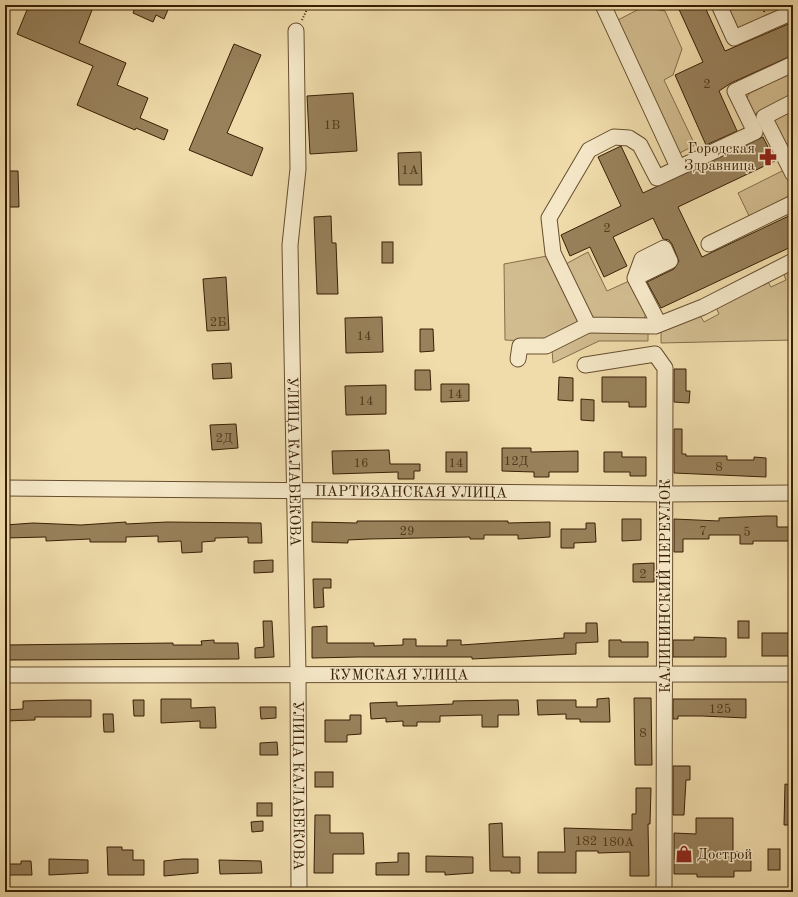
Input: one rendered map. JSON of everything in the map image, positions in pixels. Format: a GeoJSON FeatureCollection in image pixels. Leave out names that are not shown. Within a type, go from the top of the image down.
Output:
{"type":"FeatureCollection","features":[{"type":"Feature","properties":{"kind":"street"},"geometry":{"type":"LineString","coordinates":[[719,5],[734,38],[793,12]]}},
{"type":"Feature","properties":{"kind":"street"},"geometry":{"type":"LineString","coordinates":[[608,7],[678,167]]}},
{"type":"Feature","properties":{"kind":"street","name":"УЛИЦА КАЛАБЕКОВА"},"geometry":{"type":"LineString","coordinates":[[296,31],[298,169],[290,245],[298,674],[300,892]]}},
{"type":"Feature","properties":{"kind":"street"},"geometry":{"type":"LineString","coordinates":[[755,132],[735,91],[793,64]]}},
{"type":"Feature","properties":{"kind":"street"},"geometry":{"type":"LineString","coordinates":[[793,102],[764,117],[793,174]]}},
{"type":"Feature","properties":{"kind":"street"},"geometry":{"type":"LineString","coordinates":[[588,325],[553,253],[549,218],[589,150],[614,137],[629,138],[640,145],[657,178],[769,126]]}},
{"type":"Feature","properties":{"kind":"street"},"geometry":{"type":"LineString","coordinates":[[709,244],[793,203]]}},
{"type":"Feature","properties":{"kind":"street"},"geometry":{"type":"LineString","coordinates":[[518,359],[520,346],[546,353],[588,325],[655,326],[703,307],[793,261]]}},
{"type":"Feature","properties":{"kind":"street"},"geometry":{"type":"LineString","coordinates":[[636,278],[659,324]]}},
{"type":"Feature","properties":{"kind":"street","name":"КАЛИНИНСКИЙ ПЕРЕУЛОК"},"geometry":{"type":"LineString","coordinates":[[585,365],[655,354],[665,368],[666,494],[664,892]]}},
{"type":"Feature","properties":{"kind":"street","name":"ПАРТИЗАНСКАЯ УЛИЦА"},"geometry":{"type":"LineString","coordinates":[[5,488],[666,494],[793,493]]}},
{"type":"Feature","properties":{"kind":"street","name":"КУМСКАЯ УЛИЦА"},"geometry":{"type":"LineString","coordinates":[[5,676],[298,674],[793,674]]}},
{"type":"Feature","properties":{"kind":"path"},"geometry":{"type":"LineString","coordinates":[[296,31],[309,5]]}},
{"type":"Feature","properties":{"kind":"shaded area"},"geometry":{"type":"Polygon","coordinates":[[[722,5],[793,5],[737,40],[722,5]]]}},
{"type":"Feature","properties":{"kind":"shaded area"},"geometry":{"type":"Polygon","coordinates":[[[643,7],[665,11],[682,49],[673,75],[664,80],[695,145],[678,154],[616,21],[643,7]]]}},
{"type":"Feature","properties":{"kind":"shaded area"},"geometry":{"type":"Polygon","coordinates":[[[793,70],[793,99],[761,115],[752,113],[746,100],[749,93],[793,70]]]}},
{"type":"Feature","properties":{"kind":"shaded area"},"geometry":{"type":"Polygon","coordinates":[[[793,106],[793,148],[787,149],[773,123],[777,114],[793,106]]]}},
{"type":"Feature","properties":{"kind":"shaded area"},"geometry":{"type":"Polygon","coordinates":[[[786,169],[793,182],[793,199],[751,220],[738,193],[786,169]]]}},
{"type":"Feature","properties":{"kind":"shaded area"},"geometry":{"type":"Polygon","coordinates":[[[588,252],[607,291],[629,281],[646,313],[644,320],[590,322],[562,266],[588,252]]]}},
{"type":"Feature","properties":{"kind":"shaded area"},"geometry":{"type":"Polygon","coordinates":[[[547,256],[580,324],[542,342],[505,340],[504,264],[547,256]]]}},
{"type":"Feature","properties":{"kind":"shaded area"},"geometry":{"type":"Polygon","coordinates":[[[793,267],[793,340],[661,343],[661,330],[698,312],[704,322],[719,314],[715,305],[767,280],[771,287],[786,280],[783,272],[793,267]]]}},
{"type":"Feature","properties":{"kind":"shaded area"},"geometry":{"type":"Polygon","coordinates":[[[589,332],[648,332],[648,341],[599,341],[553,363],[552,350],[589,332]]]}},
{"type":"Feature","properties":{"kind":"building"},"geometry":{"type":"Polygon","coordinates":[[[29,5],[94,5],[79,43],[126,63],[117,85],[148,98],[140,118],[168,130],[164,140],[136,128],[135,130],[77,105],[93,66],[17,34],[29,5]]]}},
{"type":"Feature","properties":{"kind":"building"},"geometry":{"type":"Polygon","coordinates":[[[136,5],[170,5],[164,19],[156,15],[153,22],[133,13],[136,5]]]}},
{"type":"Feature","properties":{"kind":"building"},"geometry":{"type":"Polygon","coordinates":[[[677,5],[704,5],[725,51],[793,22],[793,55],[731,83],[719,91],[737,131],[706,145],[675,75],[703,62],[677,5]]]}},
{"type":"Feature","properties":{"kind":"building"},"geometry":{"type":"Polygon","coordinates":[[[234,44],[261,55],[227,133],[263,148],[252,176],[189,150],[234,44]]]}},
{"type":"Feature","properties":{"kind":"building"},"geometry":{"type":"Polygon","coordinates":[[[353,93],[357,151],[310,154],[307,96],[353,93]]]}},
{"type":"Feature","properties":{"kind":"building"},"geometry":{"type":"Polygon","coordinates":[[[763,137],[775,161],[678,207],[702,257],[793,214],[793,246],[661,308],[647,282],[674,269],[679,261],[672,244],[669,240],[663,239],[653,218],[613,237],[627,266],[604,277],[590,247],[570,256],[561,235],[621,206],[598,157],[621,146],[643,193],[763,137]]]}},
{"type":"Feature","properties":{"kind":"building"},"geometry":{"type":"Polygon","coordinates":[[[421,152],[422,185],[399,185],[398,153],[421,152]]]}},
{"type":"Feature","properties":{"kind":"building"},"geometry":{"type":"Polygon","coordinates":[[[6,171],[18,171],[19,207],[7,207],[6,171]]]}},
{"type":"Feature","properties":{"kind":"building"},"geometry":{"type":"Polygon","coordinates":[[[331,216],[332,243],[336,243],[338,294],[317,294],[314,217],[331,216]]]}},
{"type":"Feature","properties":{"kind":"building"},"geometry":{"type":"Polygon","coordinates":[[[382,242],[393,242],[393,263],[382,263],[382,242]]]}},
{"type":"Feature","properties":{"kind":"building"},"geometry":{"type":"Polygon","coordinates":[[[226,277],[229,330],[207,331],[203,279],[226,277]]]}},
{"type":"Feature","properties":{"kind":"building"},"geometry":{"type":"Polygon","coordinates":[[[382,317],[383,352],[346,353],[345,318],[382,317]]]}},
{"type":"Feature","properties":{"kind":"building"},"geometry":{"type":"Polygon","coordinates":[[[420,329],[433,329],[434,351],[420,352],[420,329]]]}},
{"type":"Feature","properties":{"kind":"building"},"geometry":{"type":"Polygon","coordinates":[[[231,363],[232,378],[213,379],[212,364],[231,363]]]}},
{"type":"Feature","properties":{"kind":"building"},"geometry":{"type":"Polygon","coordinates":[[[674,369],[686,369],[686,391],[690,391],[689,403],[674,402],[674,369]]]}},
{"type":"Feature","properties":{"kind":"building"},"geometry":{"type":"Polygon","coordinates":[[[415,370],[430,370],[431,390],[415,390],[415,370]]]}},
{"type":"Feature","properties":{"kind":"building"},"geometry":{"type":"Polygon","coordinates":[[[559,377],[573,378],[573,401],[558,400],[559,377]]]}},
{"type":"Feature","properties":{"kind":"building"},"geometry":{"type":"Polygon","coordinates":[[[602,377],[646,377],[646,407],[629,407],[629,402],[602,402],[602,377]]]}},
{"type":"Feature","properties":{"kind":"building"},"geometry":{"type":"Polygon","coordinates":[[[441,384],[469,384],[469,401],[441,402],[441,384]]]}},
{"type":"Feature","properties":{"kind":"building"},"geometry":{"type":"Polygon","coordinates":[[[386,385],[386,414],[346,415],[345,386],[386,385]]]}},
{"type":"Feature","properties":{"kind":"building"},"geometry":{"type":"Polygon","coordinates":[[[581,399],[594,400],[594,421],[581,420],[581,399]]]}},
{"type":"Feature","properties":{"kind":"building"},"geometry":{"type":"Polygon","coordinates":[[[236,424],[238,448],[212,450],[210,425],[236,424]]]}},
{"type":"Feature","properties":{"kind":"building"},"geometry":{"type":"Polygon","coordinates":[[[674,429],[682,429],[682,454],[686,454],[686,456],[727,456],[727,460],[754,460],[754,457],[766,458],[766,477],[674,473],[674,429]]]}},
{"type":"Feature","properties":{"kind":"building"},"geometry":{"type":"Polygon","coordinates":[[[502,448],[531,448],[531,452],[578,451],[578,472],[549,472],[549,477],[534,477],[534,472],[502,471],[502,448]]]}},
{"type":"Feature","properties":{"kind":"building"},"geometry":{"type":"Polygon","coordinates":[[[389,450],[390,464],[420,464],[420,471],[414,471],[414,479],[398,479],[398,472],[333,474],[332,451],[389,450]]]}},
{"type":"Feature","properties":{"kind":"building"},"geometry":{"type":"Polygon","coordinates":[[[446,452],[467,452],[467,472],[446,472],[446,452]]]}},
{"type":"Feature","properties":{"kind":"building"},"geometry":{"type":"Polygon","coordinates":[[[604,452],[622,452],[622,457],[646,457],[646,476],[630,476],[630,472],[604,472],[604,452]]]}},
{"type":"Feature","properties":{"kind":"building"},"geometry":{"type":"Polygon","coordinates":[[[777,516],[777,527],[793,527],[793,541],[753,541],[753,544],[740,544],[740,535],[709,535],[709,539],[683,539],[683,552],[674,552],[674,519],[719,521],[719,518],[777,516]]]}},
{"type":"Feature","properties":{"kind":"building"},"geometry":{"type":"Polygon","coordinates":[[[622,519],[641,519],[641,540],[622,541],[622,519]]]}},
{"type":"Feature","properties":{"kind":"building"},"geometry":{"type":"Polygon","coordinates":[[[357,521],[508,521],[508,523],[550,522],[550,537],[518,539],[518,535],[484,535],[484,539],[470,539],[470,537],[348,540],[348,543],[312,542],[312,522],[357,523],[357,521]]]}},
{"type":"Feature","properties":{"kind":"building"},"geometry":{"type":"Polygon","coordinates":[[[126,522],[126,524],[167,522],[261,523],[262,543],[248,543],[248,537],[215,538],[215,541],[202,542],[202,552],[182,553],[181,541],[158,542],[158,536],[126,537],[126,542],[90,542],[90,539],[46,541],[46,537],[5,538],[5,525],[33,523],[81,525],[126,522]]]}},
{"type":"Feature","properties":{"kind":"building"},"geometry":{"type":"Polygon","coordinates":[[[586,523],[595,523],[596,542],[574,543],[574,548],[561,548],[561,529],[586,529],[586,523]]]}},
{"type":"Feature","properties":{"kind":"building"},"geometry":{"type":"Polygon","coordinates":[[[273,560],[273,572],[254,573],[254,561],[273,560]]]}},
{"type":"Feature","properties":{"kind":"building"},"geometry":{"type":"Polygon","coordinates":[[[654,563],[654,582],[633,582],[633,564],[654,563]]]}},
{"type":"Feature","properties":{"kind":"building"},"geometry":{"type":"Polygon","coordinates":[[[313,579],[331,579],[331,588],[323,588],[324,607],[314,608],[313,579]]]}},
{"type":"Feature","properties":{"kind":"building"},"geometry":{"type":"Polygon","coordinates":[[[263,621],[272,621],[274,657],[255,658],[255,648],[264,647],[263,621]]]}},
{"type":"Feature","properties":{"kind":"building"},"geometry":{"type":"Polygon","coordinates":[[[738,621],[749,621],[749,638],[738,638],[738,621]]]}},
{"type":"Feature","properties":{"kind":"building"},"geometry":{"type":"Polygon","coordinates":[[[586,623],[597,623],[598,642],[576,643],[576,654],[472,659],[472,657],[312,658],[312,627],[327,626],[327,643],[374,643],[374,646],[403,645],[403,639],[416,639],[416,646],[447,646],[447,640],[461,640],[461,645],[564,638],[564,633],[586,633],[586,623]]]}},
{"type":"Feature","properties":{"kind":"building"},"geometry":{"type":"Polygon","coordinates":[[[762,633],[790,633],[790,656],[762,656],[762,633]]]}},
{"type":"Feature","properties":{"kind":"building"},"geometry":{"type":"Polygon","coordinates":[[[694,637],[726,638],[726,657],[673,657],[673,640],[694,640],[694,637]]]}},
{"type":"Feature","properties":{"kind":"building"},"geometry":{"type":"Polygon","coordinates":[[[214,640],[214,643],[238,643],[239,659],[5,660],[5,645],[173,643],[173,645],[202,645],[201,641],[214,640]]]}},
{"type":"Feature","properties":{"kind":"building"},"geometry":{"type":"Polygon","coordinates":[[[609,640],[621,640],[621,642],[648,642],[648,657],[609,657],[609,640]]]}},
{"type":"Feature","properties":{"kind":"building"},"geometry":{"type":"Polygon","coordinates":[[[609,698],[610,722],[580,722],[580,719],[566,719],[566,714],[538,715],[537,700],[576,700],[576,707],[597,707],[597,699],[609,698]]]}},
{"type":"Feature","properties":{"kind":"building"},"geometry":{"type":"Polygon","coordinates":[[[634,698],[651,698],[652,765],[635,765],[634,698]]]}},
{"type":"Feature","properties":{"kind":"building"},"geometry":{"type":"Polygon","coordinates":[[[161,699],[191,699],[191,708],[215,707],[216,728],[200,728],[200,721],[161,723],[161,699]]]}},
{"type":"Feature","properties":{"kind":"building"},"geometry":{"type":"Polygon","coordinates":[[[673,699],[746,699],[746,718],[678,716],[678,719],[673,719],[673,699]]]}},
{"type":"Feature","properties":{"kind":"building"},"geometry":{"type":"Polygon","coordinates":[[[91,700],[91,717],[35,717],[35,720],[5,721],[5,710],[23,709],[23,701],[91,700]]]}},
{"type":"Feature","properties":{"kind":"building"},"geometry":{"type":"Polygon","coordinates":[[[133,700],[144,700],[144,716],[134,716],[133,700]]]}},
{"type":"Feature","properties":{"kind":"building"},"geometry":{"type":"Polygon","coordinates":[[[518,700],[519,715],[498,715],[498,727],[482,727],[482,715],[440,716],[440,722],[417,722],[417,726],[403,726],[403,721],[386,722],[386,718],[371,719],[370,703],[397,702],[397,706],[453,704],[453,701],[518,700]]]}},
{"type":"Feature","properties":{"kind":"building"},"geometry":{"type":"Polygon","coordinates":[[[260,707],[276,707],[276,718],[261,719],[260,707]]]}},
{"type":"Feature","properties":{"kind":"building"},"geometry":{"type":"Polygon","coordinates":[[[103,714],[113,714],[114,732],[104,732],[103,714]]]}},
{"type":"Feature","properties":{"kind":"building"},"geometry":{"type":"Polygon","coordinates":[[[350,715],[361,715],[361,734],[347,735],[347,742],[325,742],[325,720],[350,720],[350,715]]]}},
{"type":"Feature","properties":{"kind":"building"},"geometry":{"type":"Polygon","coordinates":[[[277,742],[278,755],[260,755],[260,743],[277,742]]]}},
{"type":"Feature","properties":{"kind":"building"},"geometry":{"type":"Polygon","coordinates":[[[673,766],[690,766],[690,780],[686,780],[684,815],[673,815],[673,766]]]}},
{"type":"Feature","properties":{"kind":"building"},"geometry":{"type":"Polygon","coordinates":[[[315,772],[333,772],[333,787],[315,787],[315,772]]]}},
{"type":"Feature","properties":{"kind":"building"},"geometry":{"type":"Polygon","coordinates":[[[785,784],[793,785],[793,825],[784,825],[785,784]]]}},
{"type":"Feature","properties":{"kind":"building"},"geometry":{"type":"Polygon","coordinates":[[[636,788],[651,788],[650,824],[648,824],[649,876],[630,876],[630,852],[598,853],[598,851],[576,851],[576,873],[538,873],[538,852],[565,852],[564,828],[632,830],[632,814],[636,814],[636,788]]]}},
{"type":"Feature","properties":{"kind":"building"},"geometry":{"type":"Polygon","coordinates":[[[257,803],[272,803],[272,816],[257,816],[257,803]]]}},
{"type":"Feature","properties":{"kind":"building"},"geometry":{"type":"Polygon","coordinates":[[[315,815],[330,815],[330,833],[363,833],[364,854],[333,854],[333,873],[314,873],[315,815]]]}},
{"type":"Feature","properties":{"kind":"building"},"geometry":{"type":"Polygon","coordinates":[[[696,818],[733,818],[733,852],[751,852],[751,871],[734,871],[734,877],[697,877],[697,874],[674,874],[674,833],[696,834],[696,818]]]}},
{"type":"Feature","properties":{"kind":"building"},"geometry":{"type":"Polygon","coordinates":[[[263,821],[263,831],[252,832],[251,822],[263,821]]]}},
{"type":"Feature","properties":{"kind":"building"},"geometry":{"type":"Polygon","coordinates":[[[502,823],[503,857],[520,857],[520,873],[511,873],[511,871],[490,871],[489,824],[502,823]]]}},
{"type":"Feature","properties":{"kind":"building"},"geometry":{"type":"Polygon","coordinates":[[[107,847],[122,847],[122,850],[133,850],[133,860],[144,860],[144,875],[108,875],[107,847]]]}},
{"type":"Feature","properties":{"kind":"building"},"geometry":{"type":"Polygon","coordinates":[[[768,849],[780,849],[780,870],[768,870],[768,849]]]}},
{"type":"Feature","properties":{"kind":"building"},"geometry":{"type":"Polygon","coordinates":[[[398,853],[409,853],[409,875],[376,875],[376,863],[398,862],[398,853]]]}},
{"type":"Feature","properties":{"kind":"building"},"geometry":{"type":"Polygon","coordinates":[[[426,856],[473,857],[473,873],[445,875],[445,872],[426,872],[426,856]]]}},
{"type":"Feature","properties":{"kind":"building"},"geometry":{"type":"Polygon","coordinates":[[[49,859],[88,860],[88,873],[49,875],[49,859]]]}},
{"type":"Feature","properties":{"kind":"building"},"geometry":{"type":"Polygon","coordinates":[[[198,859],[198,873],[164,876],[164,861],[198,859]]]}},
{"type":"Feature","properties":{"kind":"building"},"geometry":{"type":"Polygon","coordinates":[[[219,860],[261,861],[262,873],[220,874],[219,860]]]}},
{"type":"Feature","properties":{"kind":"building"},"geometry":{"type":"Polygon","coordinates":[[[21,861],[31,861],[32,875],[5,875],[5,864],[21,864],[21,861]]]}},
{"type":"Feature","properties":{"kind":"place","name":"Городская Здравница"},"geometry":{"type":"Point","coordinates":[768,157]}},
{"type":"Feature","properties":{"kind":"place","name":"Дострой"},"geometry":{"type":"Point","coordinates":[684,854]}}]}
